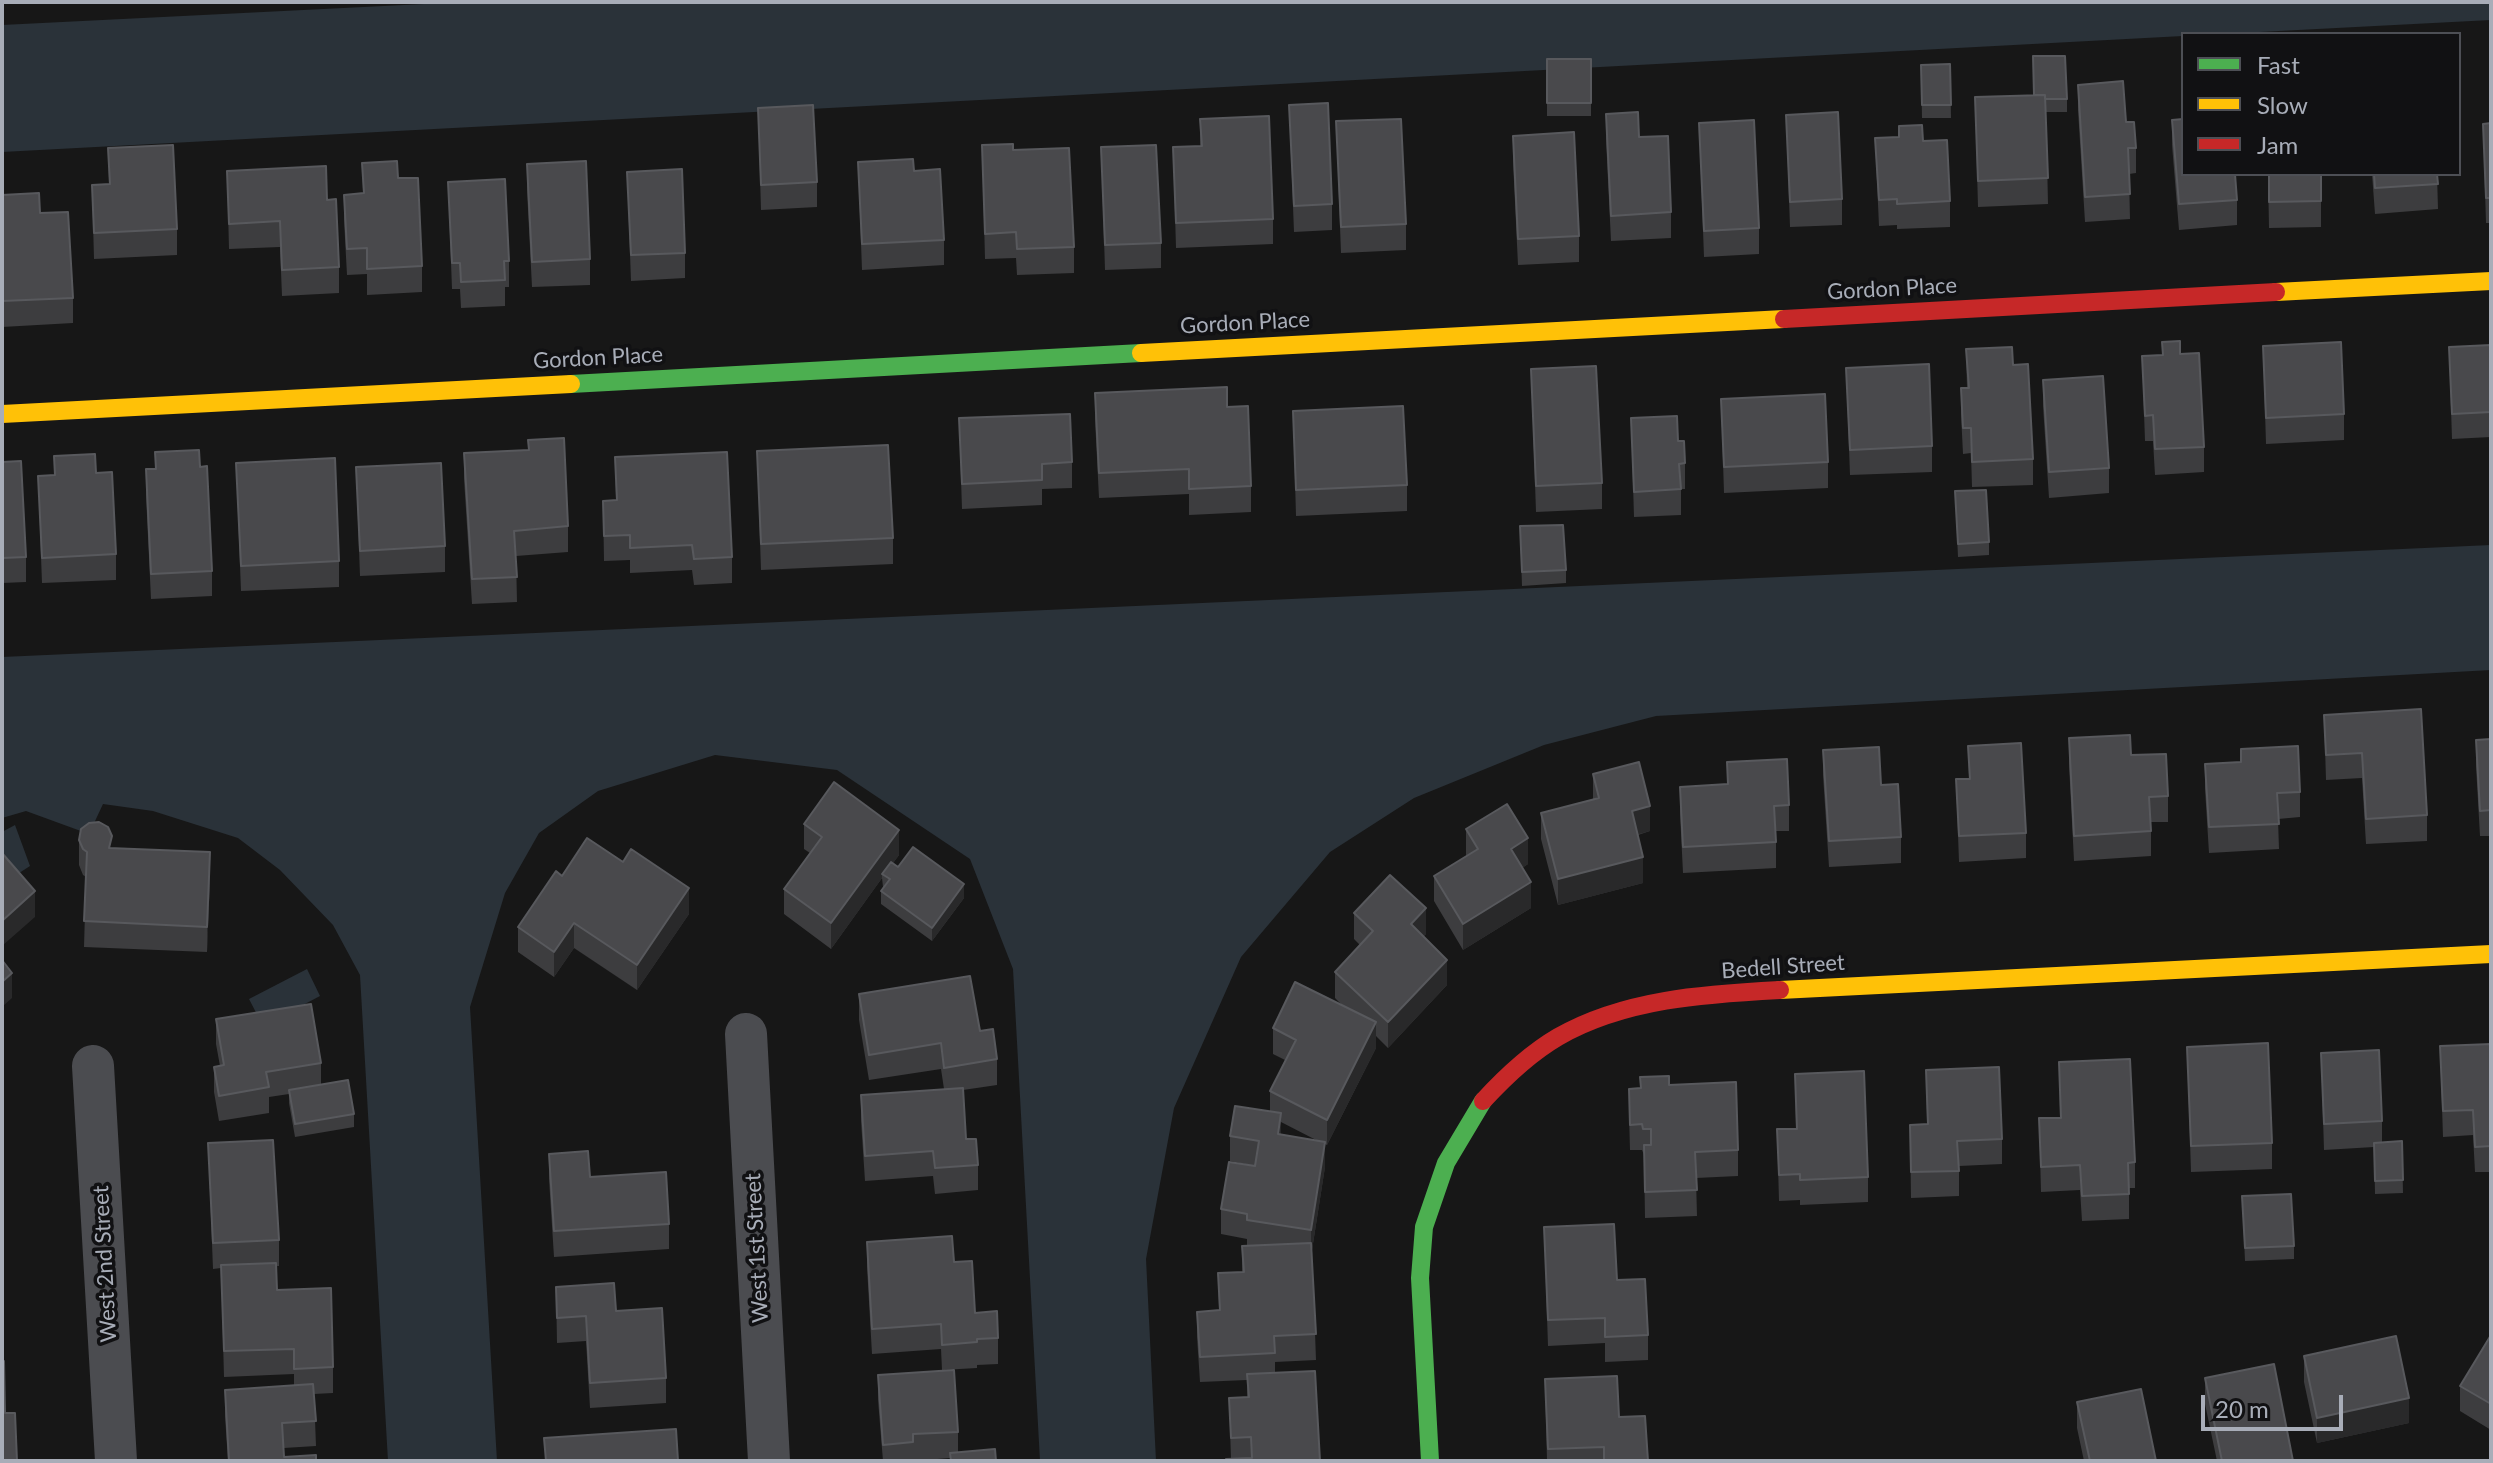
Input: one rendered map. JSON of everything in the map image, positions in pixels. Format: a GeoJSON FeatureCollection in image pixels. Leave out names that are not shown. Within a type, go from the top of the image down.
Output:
{"type":"FeatureCollection","features":[{"type":"Feature","properties":{"kind":"street","name":"Gordon Place"},"geometry":{"type":"LineString","coordinates":[[2,414],[2491,281]]}},
{"type":"Feature","properties":{"kind":"street","name":"Bedell Street"},"geometry":{"type":"LineString","coordinates":[[1430,1461],[1420,1278],[1424,1227],[1446,1163],[1480,1105],[1511,1071],[1558,1037],[1610,1015],[1657,1002],[1743,992],[2491,954]]}},
{"type":"Feature","properties":{"kind":"street","name":"West 1st Street"},"geometry":{"type":"LineString","coordinates":[[746,1034],[769,1461]]}},
{"type":"Feature","properties":{"kind":"street","name":"West 2nd Street"},"geometry":{"type":"LineString","coordinates":[[93,1066],[116,1461]]}},
{"type":"Feature","properties":{"kind":"shaded area"},"geometry":{"type":"Polygon","coordinates":[[[464,2],[2491,2],[2491,20],[2260,32],[2181,32],[2181,36],[2,152],[2,25],[464,2]]]}},
{"type":"Feature","properties":{"kind":"shaded area"},"geometry":{"type":"Polygon","coordinates":[[[2491,545],[2491,670],[1656,716],[1544,745],[1414,798],[1330,852],[1241,957],[1174,1108],[1146,1259],[1156,1461],[1040,1461],[1013,969],[970,859],[837,770],[715,755],[598,791],[539,833],[505,893],[470,1007],[497,1461],[388,1461],[360,975],[333,925],[280,870],[238,838],[153,811],[103,804],[89,834],[26,811],[2,818],[2,657],[2491,545]]]}},
{"type":"Feature","properties":{"kind":"shaded area"},"geometry":{"type":"Polygon","coordinates":[[[15,825],[30,866],[13,877],[2,863],[2,832],[15,825]]]}},
{"type":"Feature","properties":{"kind":"shaded area"},"geometry":{"type":"Polygon","coordinates":[[[307,969],[320,996],[263,1026],[249,999],[307,969]]]}},
{"type":"Feature","properties":{"kind":"building"},"geometry":{"type":"Polygon","coordinates":[[[2033,56],[2065,56],[2067,99],[2045,99],[2045,95],[2034,95],[2033,56]]]}},
{"type":"Feature","properties":{"kind":"building"},"geometry":{"type":"Polygon","coordinates":[[[1547,59],[1591,59],[1591,103],[1547,103],[1547,59]]]}},
{"type":"Feature","properties":{"kind":"building"},"geometry":{"type":"Polygon","coordinates":[[[1950,64],[1951,105],[1922,105],[1921,65],[1950,64]]]}},
{"type":"Feature","properties":{"kind":"building"},"geometry":{"type":"Polygon","coordinates":[[[2123,81],[2126,122],[2134,122],[2136,148],[2128,148],[2130,194],[2085,197],[2078,85],[2123,81]]]}},
{"type":"Feature","properties":{"kind":"building"},"geometry":{"type":"Polygon","coordinates":[[[2045,95],[2048,178],[1978,181],[1975,97],[2045,95]]]}},
{"type":"Feature","properties":{"kind":"building"},"geometry":{"type":"Polygon","coordinates":[[[1328,103],[1332,204],[1294,206],[1289,105],[1328,103]]]}},
{"type":"Feature","properties":{"kind":"building"},"geometry":{"type":"Polygon","coordinates":[[[813,105],[817,182],[761,185],[758,108],[813,105]]]}},
{"type":"Feature","properties":{"kind":"building"},"geometry":{"type":"Polygon","coordinates":[[[1638,112],[1639,137],[1668,136],[1671,212],[1611,216],[1606,114],[1638,112]]]}},
{"type":"Feature","properties":{"kind":"building"},"geometry":{"type":"Polygon","coordinates":[[[1838,112],[1842,199],[1790,202],[1786,115],[1838,112]]]}},
{"type":"Feature","properties":{"kind":"building"},"geometry":{"type":"Polygon","coordinates":[[[1269,116],[1273,219],[1176,223],[1173,147],[1202,146],[1200,119],[1269,116]]]}},
{"type":"Feature","properties":{"kind":"building"},"geometry":{"type":"Polygon","coordinates":[[[1401,119],[1406,224],[1341,227],[1336,121],[1401,119]]]}},
{"type":"Feature","properties":{"kind":"building"},"geometry":{"type":"Polygon","coordinates":[[[2181,119],[2181,176],[2235,176],[2237,200],[2179,204],[2172,120],[2181,119]]]}},
{"type":"Feature","properties":{"kind":"building"},"geometry":{"type":"Polygon","coordinates":[[[1754,120],[1759,228],[1704,231],[1699,123],[1754,120]]]}},
{"type":"Feature","properties":{"kind":"building"},"geometry":{"type":"Polygon","coordinates":[[[2491,123],[2491,198],[2486,198],[2483,124],[2491,123]]]}},
{"type":"Feature","properties":{"kind":"building"},"geometry":{"type":"Polygon","coordinates":[[[1922,125],[1923,141],[1947,140],[1950,201],[1897,204],[1897,199],[1879,200],[1875,138],[1899,137],[1899,126],[1922,125]]]}},
{"type":"Feature","properties":{"kind":"building"},"geometry":{"type":"Polygon","coordinates":[[[1574,132],[1579,236],[1518,239],[1513,136],[1574,132]]]}},
{"type":"Feature","properties":{"kind":"building"},"geometry":{"type":"Polygon","coordinates":[[[1013,144],[1013,150],[1069,148],[1074,247],[1017,249],[1016,232],[985,234],[982,145],[1013,144]]]}},
{"type":"Feature","properties":{"kind":"building"},"geometry":{"type":"Polygon","coordinates":[[[173,145],[177,229],[94,233],[92,185],[110,184],[108,148],[173,145]]]}},
{"type":"Feature","properties":{"kind":"building"},"geometry":{"type":"Polygon","coordinates":[[[1156,145],[1161,243],[1105,245],[1101,147],[1156,145]]]}},
{"type":"Feature","properties":{"kind":"building"},"geometry":{"type":"Polygon","coordinates":[[[913,159],[914,171],[940,169],[944,240],[862,244],[858,162],[913,159]]]}},
{"type":"Feature","properties":{"kind":"building"},"geometry":{"type":"Polygon","coordinates":[[[397,161],[398,178],[418,178],[422,266],[367,269],[367,248],[347,249],[344,195],[364,193],[362,163],[397,161]]]}},
{"type":"Feature","properties":{"kind":"building"},"geometry":{"type":"Polygon","coordinates":[[[586,161],[590,259],[532,262],[527,164],[586,161]]]}},
{"type":"Feature","properties":{"kind":"building"},"geometry":{"type":"Polygon","coordinates":[[[326,166],[327,200],[336,199],[339,267],[282,270],[280,221],[229,224],[227,171],[326,166]]]}},
{"type":"Feature","properties":{"kind":"building"},"geometry":{"type":"Polygon","coordinates":[[[682,169],[685,253],[631,255],[627,172],[682,169]]]}},
{"type":"Feature","properties":{"kind":"building"},"geometry":{"type":"Polygon","coordinates":[[[2269,176],[2321,176],[2321,201],[2269,202],[2269,176]]]}},
{"type":"Feature","properties":{"kind":"building"},"geometry":{"type":"Polygon","coordinates":[[[2374,176],[2437,176],[2438,184],[2375,188],[2374,176]]]}},
{"type":"Feature","properties":{"kind":"building"},"geometry":{"type":"Polygon","coordinates":[[[505,179],[509,261],[504,261],[505,280],[461,282],[460,263],[452,263],[448,182],[505,179]]]}},
{"type":"Feature","properties":{"kind":"building"},"geometry":{"type":"Polygon","coordinates":[[[39,193],[40,213],[68,212],[73,298],[2,301],[2,195],[39,193]]]}},
{"type":"Feature","properties":{"kind":"building"},"geometry":{"type":"Polygon","coordinates":[[[2180,341],[2180,354],[2199,353],[2204,447],[2155,449],[2153,415],[2145,416],[2142,356],[2163,355],[2162,342],[2180,341]]]}},
{"type":"Feature","properties":{"kind":"building"},"geometry":{"type":"Polygon","coordinates":[[[2341,342],[2344,414],[2266,418],[2263,346],[2341,342]]]}},
{"type":"Feature","properties":{"kind":"building"},"geometry":{"type":"Polygon","coordinates":[[[2491,345],[2491,412],[2452,414],[2449,347],[2491,345]]]}},
{"type":"Feature","properties":{"kind":"building"},"geometry":{"type":"Polygon","coordinates":[[[2012,347],[2013,365],[2028,364],[2033,459],[1972,462],[1971,428],[1963,428],[1961,388],[1969,388],[1966,349],[2012,347]]]}},
{"type":"Feature","properties":{"kind":"building"},"geometry":{"type":"Polygon","coordinates":[[[1929,364],[1932,446],[1850,450],[1846,368],[1929,364]]]}},
{"type":"Feature","properties":{"kind":"building"},"geometry":{"type":"Polygon","coordinates":[[[1596,366],[1602,483],[1536,486],[1531,369],[1596,366]]]}},
{"type":"Feature","properties":{"kind":"building"},"geometry":{"type":"Polygon","coordinates":[[[2103,376],[2109,468],[2049,472],[2043,380],[2103,376]]]}},
{"type":"Feature","properties":{"kind":"building"},"geometry":{"type":"Polygon","coordinates":[[[1227,387],[1227,407],[1248,406],[1251,486],[1189,489],[1189,469],[1099,473],[1095,393],[1227,387]]]}},
{"type":"Feature","properties":{"kind":"building"},"geometry":{"type":"Polygon","coordinates":[[[1825,394],[1828,462],[1724,467],[1721,399],[1825,394]]]}},
{"type":"Feature","properties":{"kind":"building"},"geometry":{"type":"Polygon","coordinates":[[[1403,406],[1407,485],[1296,490],[1293,411],[1403,406]]]}},
{"type":"Feature","properties":{"kind":"building"},"geometry":{"type":"Polygon","coordinates":[[[1070,414],[1072,462],[1042,464],[1042,480],[962,484],[959,418],[1070,414]]]}},
{"type":"Feature","properties":{"kind":"building"},"geometry":{"type":"Polygon","coordinates":[[[1677,416],[1678,441],[1684,441],[1685,463],[1679,464],[1681,489],[1634,492],[1631,418],[1677,416]]]}},
{"type":"Feature","properties":{"kind":"building"},"geometry":{"type":"Polygon","coordinates":[[[564,438],[568,526],[514,531],[517,577],[472,579],[464,453],[529,450],[528,440],[564,438]]]}},
{"type":"Feature","properties":{"kind":"building"},"geometry":{"type":"Polygon","coordinates":[[[888,445],[893,538],[761,544],[757,451],[888,445]]]}},
{"type":"Feature","properties":{"kind":"building"},"geometry":{"type":"Polygon","coordinates":[[[199,450],[200,467],[207,466],[212,571],[151,574],[146,469],[156,469],[155,452],[199,450]]]}},
{"type":"Feature","properties":{"kind":"building"},"geometry":{"type":"Polygon","coordinates":[[[727,452],[732,557],[694,559],[692,545],[630,548],[630,535],[604,536],[603,501],[617,500],[615,457],[727,452]]]}},
{"type":"Feature","properties":{"kind":"building"},"geometry":{"type":"Polygon","coordinates":[[[95,454],[96,473],[112,472],[116,554],[42,558],[38,476],[55,475],[54,456],[95,454]]]}},
{"type":"Feature","properties":{"kind":"building"},"geometry":{"type":"Polygon","coordinates":[[[335,458],[339,561],[241,566],[236,463],[335,458]]]}},
{"type":"Feature","properties":{"kind":"building"},"geometry":{"type":"Polygon","coordinates":[[[21,461],[26,557],[2,558],[2,462],[21,461]]]}},
{"type":"Feature","properties":{"kind":"building"},"geometry":{"type":"Polygon","coordinates":[[[441,463],[445,546],[360,551],[356,467],[441,463]]]}},
{"type":"Feature","properties":{"kind":"building"},"geometry":{"type":"Polygon","coordinates":[[[1986,490],[1989,542],[1958,544],[1955,491],[1986,490]]]}},
{"type":"Feature","properties":{"kind":"building"},"geometry":{"type":"Polygon","coordinates":[[[1563,525],[1566,570],[1522,572],[1520,526],[1563,525]]]}},
{"type":"Feature","properties":{"kind":"building"},"geometry":{"type":"Polygon","coordinates":[[[2421,709],[2427,815],[2366,819],[2362,753],[2326,755],[2324,715],[2421,709]]]}},
{"type":"Feature","properties":{"kind":"building"},"geometry":{"type":"Polygon","coordinates":[[[2130,735],[2131,755],[2166,754],[2168,796],[2149,797],[2151,831],[2074,836],[2069,738],[2130,735]]]}},
{"type":"Feature","properties":{"kind":"building"},"geometry":{"type":"Polygon","coordinates":[[[2491,739],[2491,810],[2480,811],[2476,740],[2491,739]]]}},
{"type":"Feature","properties":{"kind":"building"},"geometry":{"type":"Polygon","coordinates":[[[2021,743],[2026,833],[1959,836],[1956,779],[1970,779],[1968,746],[2021,743]]]}},
{"type":"Feature","properties":{"kind":"building"},"geometry":{"type":"Polygon","coordinates":[[[2298,746],[2300,792],[2277,793],[2279,824],[2209,827],[2205,764],[2241,762],[2241,749],[2298,746]]]}},
{"type":"Feature","properties":{"kind":"building"},"geometry":{"type":"Polygon","coordinates":[[[1879,747],[1881,785],[1898,784],[1901,837],[1829,841],[1823,750],[1879,747]]]}},
{"type":"Feature","properties":{"kind":"building"},"geometry":{"type":"Polygon","coordinates":[[[1787,759],[1789,805],[1774,806],[1776,842],[1683,847],[1680,787],[1728,784],[1727,762],[1787,759]]]}},
{"type":"Feature","properties":{"kind":"building"},"geometry":{"type":"Polygon","coordinates":[[[1639,762],[1650,806],[1632,811],[1643,857],[1558,879],[1541,813],[1599,798],[1593,774],[1639,762]]]}},
{"type":"Feature","properties":{"kind":"building"},"geometry":{"type":"Polygon","coordinates":[[[834,782],[899,830],[831,923],[784,889],[822,837],[804,824],[834,782]]]}},
{"type":"Feature","properties":{"kind":"building"},"geometry":{"type":"Polygon","coordinates":[[[1507,804],[1528,838],[1511,849],[1531,882],[1463,924],[1434,876],[1478,849],[1466,829],[1507,804]]]}},
{"type":"Feature","properties":{"kind":"building"},"geometry":{"type":"Polygon","coordinates":[[[99,822],[108,827],[112,836],[109,848],[210,852],[207,927],[84,921],[87,852],[79,840],[81,829],[89,823],[99,822]]]}},
{"type":"Feature","properties":{"kind":"building"},"geometry":{"type":"Polygon","coordinates":[[[587,838],[623,862],[631,849],[689,888],[637,965],[574,923],[554,952],[518,927],[556,871],[562,876],[587,838]]]}},
{"type":"Feature","properties":{"kind":"building"},"geometry":{"type":"Polygon","coordinates":[[[913,847],[964,884],[932,928],[881,891],[890,879],[882,874],[891,862],[898,867],[913,847]]]}},
{"type":"Feature","properties":{"kind":"building"},"geometry":{"type":"Polygon","coordinates":[[[2,853],[35,891],[2,921],[2,853]]]}},
{"type":"Feature","properties":{"kind":"building"},"geometry":{"type":"Polygon","coordinates":[[[1390,875],[1426,908],[1411,924],[1447,960],[1388,1022],[1335,972],[1373,931],[1354,913],[1390,875]]]}},
{"type":"Feature","properties":{"kind":"building"},"geometry":{"type":"Polygon","coordinates":[[[2,960],[12,973],[2,982],[2,960]]]}},
{"type":"Feature","properties":{"kind":"building"},"geometry":{"type":"Polygon","coordinates":[[[970,976],[980,1031],[993,1029],[997,1059],[944,1068],[941,1043],[869,1055],[859,994],[970,976]]]}},
{"type":"Feature","properties":{"kind":"building"},"geometry":{"type":"Polygon","coordinates":[[[1295,982],[1376,1022],[1327,1120],[1270,1091],[1296,1040],[1273,1028],[1295,982]]]}},
{"type":"Feature","properties":{"kind":"building"},"geometry":{"type":"Polygon","coordinates":[[[311,1004],[321,1063],[266,1072],[269,1087],[219,1096],[214,1067],[224,1065],[216,1019],[311,1004]]]}},
{"type":"Feature","properties":{"kind":"building"},"geometry":{"type":"Polygon","coordinates":[[[2268,1043],[2272,1143],[2191,1146],[2187,1047],[2268,1043]]]}},
{"type":"Feature","properties":{"kind":"building"},"geometry":{"type":"Polygon","coordinates":[[[2491,1044],[2491,1146],[2475,1147],[2473,1110],[2443,1111],[2440,1046],[2491,1044]]]}},
{"type":"Feature","properties":{"kind":"building"},"geometry":{"type":"Polygon","coordinates":[[[2379,1050],[2382,1121],[2324,1124],[2321,1053],[2379,1050]]]}},
{"type":"Feature","properties":{"kind":"building"},"geometry":{"type":"Polygon","coordinates":[[[2130,1059],[2135,1162],[2128,1163],[2129,1194],[2082,1196],[2080,1165],[2041,1167],[2039,1118],[2061,1118],[2059,1062],[2130,1059]]]}},
{"type":"Feature","properties":{"kind":"building"},"geometry":{"type":"Polygon","coordinates":[[[1999,1067],[2002,1139],[1957,1141],[1959,1171],[1911,1172],[1910,1125],[1928,1124],[1926,1070],[1999,1067]]]}},
{"type":"Feature","properties":{"kind":"building"},"geometry":{"type":"Polygon","coordinates":[[[1864,1071],[1868,1177],[1800,1180],[1800,1174],[1779,1175],[1777,1129],[1797,1129],[1795,1074],[1864,1071]]]}},
{"type":"Feature","properties":{"kind":"building"},"geometry":{"type":"Polygon","coordinates":[[[1669,1076],[1669,1085],[1736,1082],[1738,1150],[1695,1152],[1697,1190],[1645,1192],[1644,1145],[1651,1145],[1651,1129],[1643,1129],[1642,1124],[1630,1125],[1629,1089],[1641,1088],[1640,1077],[1669,1076]]]}},
{"type":"Feature","properties":{"kind":"building"},"geometry":{"type":"Polygon","coordinates":[[[348,1080],[354,1114],[295,1124],[289,1090],[348,1080]]]}},
{"type":"Feature","properties":{"kind":"building"},"geometry":{"type":"Polygon","coordinates":[[[963,1088],[966,1139],[976,1139],[978,1165],[935,1168],[933,1151],[865,1156],[861,1095],[963,1088]]]}},
{"type":"Feature","properties":{"kind":"building"},"geometry":{"type":"Polygon","coordinates":[[[1235,1106],[1281,1113],[1278,1134],[1325,1142],[1311,1230],[1247,1220],[1247,1214],[1221,1209],[1229,1162],[1255,1166],[1259,1141],[1230,1136],[1235,1106]]]}},
{"type":"Feature","properties":{"kind":"building"},"geometry":{"type":"Polygon","coordinates":[[[273,1140],[279,1240],[213,1243],[208,1143],[273,1140]]]}},
{"type":"Feature","properties":{"kind":"building"},"geometry":{"type":"Polygon","coordinates":[[[2402,1141],[2403,1180],[2375,1181],[2374,1143],[2402,1141]]]}},
{"type":"Feature","properties":{"kind":"building"},"geometry":{"type":"Polygon","coordinates":[[[588,1151],[590,1177],[666,1172],[669,1224],[554,1231],[549,1154],[588,1151]]]}},
{"type":"Feature","properties":{"kind":"building"},"geometry":{"type":"Polygon","coordinates":[[[2291,1194],[2294,1246],[2245,1248],[2242,1196],[2291,1194]]]}},
{"type":"Feature","properties":{"kind":"building"},"geometry":{"type":"Polygon","coordinates":[[[1614,1224],[1617,1280],[1645,1279],[1648,1335],[1605,1337],[1605,1318],[1548,1320],[1544,1227],[1614,1224]]]}},
{"type":"Feature","properties":{"kind":"building"},"geometry":{"type":"Polygon","coordinates":[[[952,1236],[954,1262],[972,1261],[975,1313],[997,1311],[998,1338],[942,1345],[941,1324],[872,1329],[867,1242],[952,1236]]]}},
{"type":"Feature","properties":{"kind":"building"},"geometry":{"type":"Polygon","coordinates":[[[1311,1243],[1316,1334],[1274,1336],[1275,1353],[1200,1357],[1197,1312],[1220,1310],[1218,1273],[1244,1272],[1242,1246],[1311,1243]]]}},
{"type":"Feature","properties":{"kind":"building"},"geometry":{"type":"Polygon","coordinates":[[[276,1263],[277,1290],[331,1288],[333,1367],[294,1369],[294,1349],[224,1351],[221,1265],[276,1263]]]}},
{"type":"Feature","properties":{"kind":"building"},"geometry":{"type":"Polygon","coordinates":[[[614,1283],[616,1311],[662,1308],[666,1378],[590,1383],[586,1316],[557,1318],[556,1287],[614,1283]]]}},
{"type":"Feature","properties":{"kind":"building"},"geometry":{"type":"Polygon","coordinates":[[[2491,1335],[2491,1404],[2460,1386],[2491,1335]]]}},
{"type":"Feature","properties":{"kind":"building"},"geometry":{"type":"Polygon","coordinates":[[[2396,1336],[2409,1398],[2317,1418],[2304,1356],[2396,1336]]]}},
{"type":"Feature","properties":{"kind":"building"},"geometry":{"type":"Polygon","coordinates":[[[2,1361],[5,1413],[15,1413],[17,1461],[2,1461],[2,1361]]]}},
{"type":"Feature","properties":{"kind":"building"},"geometry":{"type":"Polygon","coordinates":[[[2274,1364],[2293,1461],[2222,1461],[2205,1378],[2274,1364]]]}},
{"type":"Feature","properties":{"kind":"building"},"geometry":{"type":"Polygon","coordinates":[[[954,1370],[958,1432],[913,1434],[913,1442],[883,1445],[878,1375],[954,1370]]]}},
{"type":"Feature","properties":{"kind":"building"},"geometry":{"type":"Polygon","coordinates":[[[1315,1371],[1320,1461],[1226,1461],[1252,1458],[1251,1437],[1231,1438],[1229,1398],[1249,1397],[1247,1374],[1315,1371]]]}},
{"type":"Feature","properties":{"kind":"building"},"geometry":{"type":"Polygon","coordinates":[[[1617,1376],[1619,1417],[1645,1416],[1648,1461],[1604,1461],[1604,1447],[1548,1449],[1545,1379],[1617,1376]]]}},
{"type":"Feature","properties":{"kind":"building"},"geometry":{"type":"Polygon","coordinates":[[[313,1384],[316,1421],[282,1423],[284,1457],[316,1455],[316,1461],[229,1461],[225,1390],[313,1384]]]}},
{"type":"Feature","properties":{"kind":"building"},"geometry":{"type":"Polygon","coordinates":[[[2141,1389],[2156,1461],[2090,1461],[2077,1402],[2141,1389]]]}},
{"type":"Feature","properties":{"kind":"building"},"geometry":{"type":"Polygon","coordinates":[[[676,1429],[678,1461],[546,1461],[544,1438],[676,1429]]]}},
{"type":"Feature","properties":{"kind":"building"},"geometry":{"type":"Polygon","coordinates":[[[995,1449],[996,1461],[951,1461],[950,1453],[995,1449]]]}},
{"type":"Feature","properties":{"kind":"traffic: fast"},"geometry":{"type":"LineString","coordinates":[[571,384],[1141,353]]}},
{"type":"Feature","properties":{"kind":"traffic: fast"},"geometry":{"type":"LineString","coordinates":[[1430,1461],[1420,1278],[1424,1227],[1446,1163],[1483,1101]]}},
{"type":"Feature","properties":{"kind":"traffic: slow"},"geometry":{"type":"LineString","coordinates":[[2276,292],[2491,281]]}},
{"type":"Feature","properties":{"kind":"traffic: slow"},"geometry":{"type":"LineString","coordinates":[[1141,353],[1784,319]]}},
{"type":"Feature","properties":{"kind":"traffic: slow"},"geometry":{"type":"LineString","coordinates":[[2,414],[571,384]]}},
{"type":"Feature","properties":{"kind":"traffic: slow"},"geometry":{"type":"LineString","coordinates":[[1780,990],[2491,954]]}},
{"type":"Feature","properties":{"kind":"traffic: jam"},"geometry":{"type":"LineString","coordinates":[[1784,319],[2276,292]]}},
{"type":"Feature","properties":{"kind":"traffic: jam"},"geometry":{"type":"LineString","coordinates":[[1483,1101],[1518,1066],[1547,1044],[1583,1024],[1637,1006],[1694,997],[1780,990]]}}]}
